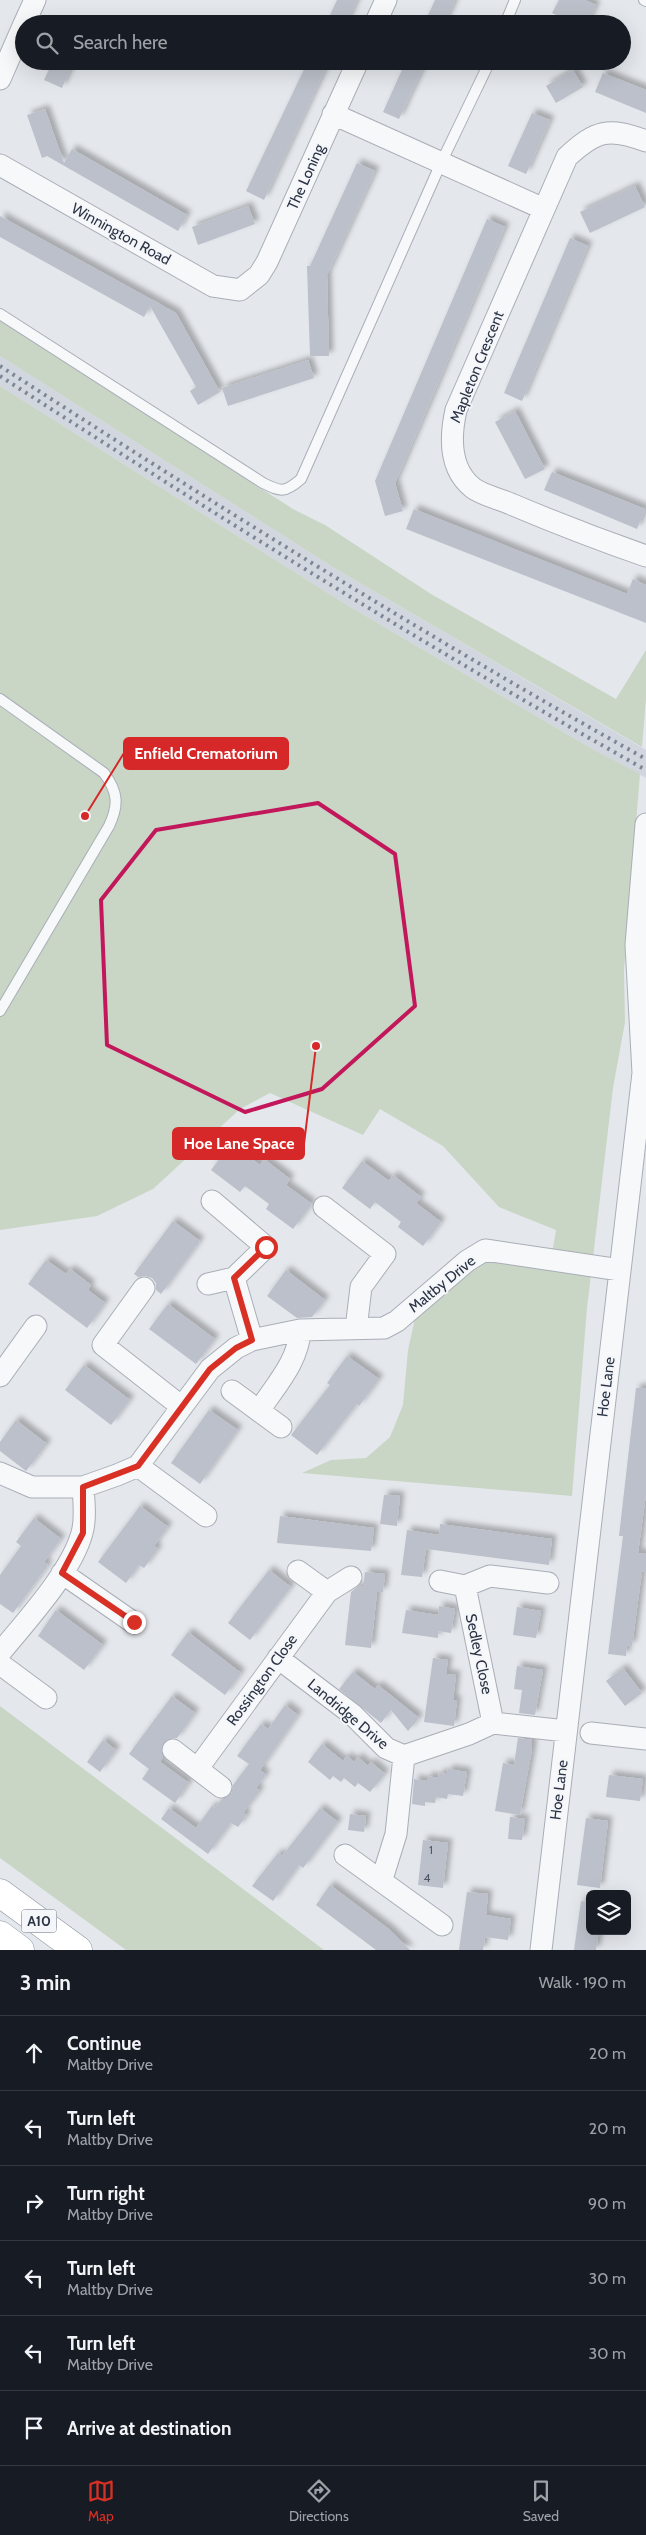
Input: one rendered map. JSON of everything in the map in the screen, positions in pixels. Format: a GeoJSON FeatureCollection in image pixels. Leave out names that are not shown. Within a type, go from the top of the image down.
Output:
{"type":"FeatureCollection","features":[{"type":"Feature","properties":{"kind":"highway","name":"A10"},"geometry":{"type":"LineString","coordinates":[[0,1893],[78,1950]]}},
{"type":"Feature","properties":{"kind":"highway","name":"A10"},"geometry":{"type":"LineString","coordinates":[[0,1935],[20,1950]]}},
{"type":"Feature","properties":{"kind":"street"},"geometry":{"type":"LineString","coordinates":[[28,15],[35,0]]}},
{"type":"Feature","properties":{"kind":"street"},"geometry":{"type":"LineString","coordinates":[[379,15],[386,0]]}},
{"type":"Feature","properties":{"kind":"street"},"geometry":{"type":"LineString","coordinates":[[0,79],[15,45]]}},
{"type":"Feature","properties":{"kind":"street","name":"The Loning"},"geometry":{"type":"LineString","coordinates":[[246,287],[260,275],[267,262],[354,70]]}},
{"type":"Feature","properties":{"kind":"street"},"geometry":{"type":"LineString","coordinates":[[333,114],[544,209]]}},
{"type":"Feature","properties":{"kind":"street","name":"Mapleton Crescent"},"geometry":{"type":"LineString","coordinates":[[646,141],[629,134],[609,132],[585,140],[567,157],[456,410],[452,430],[452,451],[461,472],[473,488],[572,530],[646,556]]}},
{"type":"Feature","properties":{"kind":"street","name":"Winnington Road"},"geometry":{"type":"LineString","coordinates":[[0,165],[213,286],[234,290],[246,287]]}},
{"type":"Feature","properties":{"kind":"street","name":"Hoe Lane"},"geometry":{"type":"LineString","coordinates":[[541,1950],[643,1073],[642,970],[636,946],[646,824]]}},
{"type":"Feature","properties":{"kind":"street"},"geometry":{"type":"LineString","coordinates":[[208,1284],[234,1278],[266,1247],[212,1201]]}},
{"type":"Feature","properties":{"kind":"street"},"geometry":{"type":"LineString","coordinates":[[324,1206],[385,1254],[361,1287],[356,1329]]}},
{"type":"Feature","properties":{"kind":"street","name":"Maltby Drive"},"geometry":{"type":"LineString","coordinates":[[138,1466],[210,1369],[236,1348],[252,1340],[300,1330],[384,1328],[398,1321],[467,1261],[485,1250],[620,1270]]}},
{"type":"Feature","properties":{"kind":"street"},"geometry":{"type":"LineString","coordinates":[[234,1278],[252,1340]]}},
{"type":"Feature","properties":{"kind":"street"},"geometry":{"type":"LineString","coordinates":[[144,1288],[103,1345],[182,1407]]}},
{"type":"Feature","properties":{"kind":"street"},"geometry":{"type":"LineString","coordinates":[[0,1376],[36,1326]]}},
{"type":"Feature","properties":{"kind":"street"},"geometry":{"type":"LineString","coordinates":[[259,1411],[294,1359],[300,1344],[300,1330]]}},
{"type":"Feature","properties":{"kind":"street"},"geometry":{"type":"LineString","coordinates":[[232,1391],[281,1427]]}},
{"type":"Feature","properties":{"kind":"street"},"geometry":{"type":"LineString","coordinates":[[0,1473],[32,1487],[83,1487],[138,1466],[206,1516]]}},
{"type":"Feature","properties":{"kind":"street"},"geometry":{"type":"LineString","coordinates":[[0,1653],[62,1573],[83,1533],[83,1487]]}},
{"type":"Feature","properties":{"kind":"street"},"geometry":{"type":"LineString","coordinates":[[298,1571],[327,1592]]}},
{"type":"Feature","properties":{"kind":"street"},"geometry":{"type":"LineString","coordinates":[[62,1573],[134,1622]]}},
{"type":"Feature","properties":{"kind":"street"},"geometry":{"type":"LineString","coordinates":[[440,1581],[465,1586],[490,1576],[548,1583]]}},
{"type":"Feature","properties":{"kind":"street","name":"Rossington Close"},"geometry":{"type":"LineString","coordinates":[[198,1768],[327,1592],[351,1577]]}},
{"type":"Feature","properties":{"kind":"street","name":"Sedley Close"},"geometry":{"type":"LineString","coordinates":[[465,1586],[493,1723]]}},
{"type":"Feature","properties":{"kind":"street","name":"Landridge Drive"},"geometry":{"type":"LineString","coordinates":[[278,1658],[352,1714],[386,1748],[404,1756],[470,1734],[493,1723]]}},
{"type":"Feature","properties":{"kind":"street"},"geometry":{"type":"LineString","coordinates":[[0,1664],[46,1698]]}},
{"type":"Feature","properties":{"kind":"street"},"geometry":{"type":"LineString","coordinates":[[493,1723],[566,1731]]}},
{"type":"Feature","properties":{"kind":"street"},"geometry":{"type":"LineString","coordinates":[[591,1733],[646,1739]]}},
{"type":"Feature","properties":{"kind":"street"},"geometry":{"type":"LineString","coordinates":[[173,1750],[221,1787]]}},
{"type":"Feature","properties":{"kind":"street"},"geometry":{"type":"LineString","coordinates":[[382,1879],[396,1834],[404,1756]]}},
{"type":"Feature","properties":{"kind":"street"},"geometry":{"type":"LineString","coordinates":[[345,1855],[382,1879],[442,1925]]}},
{"type":"Feature","properties":{"kind":"lane"},"geometry":{"type":"LineString","coordinates":[[509,15],[515,0]]}},
{"type":"Feature","properties":{"kind":"lane"},"geometry":{"type":"LineString","coordinates":[[0,314],[263,483],[280,491],[291,488],[301,479],[440,163],[486,70]]}},
{"type":"Feature","properties":{"kind":"lane"},"geometry":{"type":"LineString","coordinates":[[0,699],[104,774],[113,785],[117,800],[116,812],[109,826],[0,1012]]}},
{"type":"Feature","properties":{"kind":"highlighted area"},"geometry":{"type":"Polygon","coordinates":[[[318,803],[395,854],[415,1006],[322,1089],[245,1112],[107,1045],[101,900],[156,830],[318,803]]]}},
{"type":"Feature","properties":{"kind":"shaded area"},"geometry":{"type":"Polygon","coordinates":[[[0,356],[336,569],[646,750],[646,778],[594,750],[342,602],[0,386],[0,356]]]}},
{"type":"Feature","properties":{"kind":"green space"},"geometry":{"type":"Polygon","coordinates":[[[0,321],[293,509],[325,525],[431,594],[616,699],[646,650],[646,699],[642,747],[336,569],[0,356],[0,321]]]}},
{"type":"Feature","properties":{"kind":"green space"},"geometry":{"type":"Polygon","coordinates":[[[0,386],[342,602],[594,750],[640,774],[624,970],[625,1022],[613,1088],[587,1308],[572,1496],[302,1473],[331,1460],[366,1458],[390,1437],[403,1405],[408,1350],[416,1314],[485,1258],[553,1248],[556,1230],[499,1207],[443,1146],[380,1109],[363,1135],[270,1093],[240,1109],[153,1189],[97,1216],[0,1230],[0,386]]]}},
{"type":"Feature","properties":{"kind":"green space"},"geometry":{"type":"Polygon","coordinates":[[[0,1706],[324,1950],[126,1950],[0,1858],[0,1706]]]}},
{"type":"Feature","properties":{"kind":"building"},"geometry":{"type":"Polygon","coordinates":[[[337,0],[357,0],[350,15],[330,15],[337,0]]]}},
{"type":"Feature","properties":{"kind":"building"},"geometry":{"type":"Polygon","coordinates":[[[435,0],[455,0],[448,15],[428,15],[435,0]]]}},
{"type":"Feature","properties":{"kind":"building"},"geometry":{"type":"Polygon","coordinates":[[[559,0],[585,0],[596,5],[591,15],[556,15],[552,13],[559,0]]]}},
{"type":"Feature","properties":{"kind":"building"},"geometry":{"type":"Polygon","coordinates":[[[49,70],[70,70],[62,88],[44,80],[49,70]]]}},
{"type":"Feature","properties":{"kind":"building"},"geometry":{"type":"Polygon","coordinates":[[[304,70],[325,70],[264,200],[246,191],[304,70]]]}},
{"type":"Feature","properties":{"kind":"building"},"geometry":{"type":"Polygon","coordinates":[[[402,70],[422,70],[399,119],[383,112],[402,70]]]}},
{"type":"Feature","properties":{"kind":"building"},"geometry":{"type":"Polygon","coordinates":[[[573,70],[583,87],[556,103],[546,86],[573,70]]]}},
{"type":"Feature","properties":{"kind":"building"},"geometry":{"type":"Polygon","coordinates":[[[603,73],[646,90],[646,113],[595,92],[603,73]]]}},
{"type":"Feature","properties":{"kind":"building"},"geometry":{"type":"Polygon","coordinates":[[[45,109],[64,163],[72,149],[187,215],[178,231],[47,156],[42,158],[27,115],[45,109]]]}},
{"type":"Feature","properties":{"kind":"building"},"geometry":{"type":"Polygon","coordinates":[[[532,113],[550,120],[526,174],[508,166],[532,113]]]}},
{"type":"Feature","properties":{"kind":"building"},"geometry":{"type":"Polygon","coordinates":[[[357,163],[375,171],[327,275],[329,356],[310,356],[307,266],[310,266],[357,163]]]}},
{"type":"Feature","properties":{"kind":"building"},"geometry":{"type":"Polygon","coordinates":[[[635,186],[645,207],[590,233],[580,212],[635,186]]]}},
{"type":"Feature","properties":{"kind":"building"},"geometry":{"type":"Polygon","coordinates":[[[248,206],[255,224],[198,245],[192,227],[248,206]]]}},
{"type":"Feature","properties":{"kind":"building"},"geometry":{"type":"Polygon","coordinates":[[[0,216],[176,313],[220,392],[198,405],[190,391],[196,387],[150,306],[144,317],[0,237],[0,216]]]}},
{"type":"Feature","properties":{"kind":"building"},"geometry":{"type":"Polygon","coordinates":[[[487,219],[505,227],[395,483],[403,511],[385,516],[375,481],[487,219]]]}},
{"type":"Feature","properties":{"kind":"building"},"geometry":{"type":"Polygon","coordinates":[[[570,238],[588,246],[522,401],[504,393],[570,238]]]}},
{"type":"Feature","properties":{"kind":"building"},"geometry":{"type":"Polygon","coordinates":[[[308,360],[314,378],[228,406],[222,388],[308,360]]]}},
{"type":"Feature","properties":{"kind":"building"},"geometry":{"type":"Polygon","coordinates":[[[515,411],[545,469],[525,479],[495,422],[515,411]]]}},
{"type":"Feature","properties":{"kind":"building"},"geometry":{"type":"Polygon","coordinates":[[[552,472],[645,509],[637,529],[544,490],[552,472]]]}},
{"type":"Feature","properties":{"kind":"building"},"geometry":{"type":"Polygon","coordinates":[[[414,509],[627,594],[633,579],[646,585],[646,623],[406,529],[414,509]]]}},
{"type":"Feature","properties":{"kind":"building"},"geometry":{"type":"Polygon","coordinates":[[[231,1144],[260,1165],[264,1159],[290,1179],[286,1185],[312,1204],[293,1229],[266,1209],[269,1204],[245,1186],[240,1192],[211,1170],[231,1144]]]}},
{"type":"Feature","properties":{"kind":"building"},"geometry":{"type":"Polygon","coordinates":[[[362,1161],[389,1181],[393,1175],[421,1197],[416,1203],[441,1222],[423,1246],[398,1227],[401,1222],[375,1202],[370,1209],[342,1188],[362,1161]]]}},
{"type":"Feature","properties":{"kind":"building"},"geometry":{"type":"Polygon","coordinates":[[[173,1221],[200,1241],[161,1294],[156,1290],[156,1283],[152,1278],[138,1277],[134,1274],[173,1221]]]}},
{"type":"Feature","properties":{"kind":"building"},"geometry":{"type":"Polygon","coordinates":[[[46,1260],[66,1274],[70,1269],[91,1285],[88,1290],[105,1303],[87,1328],[28,1284],[46,1260]]]}},
{"type":"Feature","properties":{"kind":"building"},"geometry":{"type":"Polygon","coordinates":[[[286,1270],[325,1300],[312,1317],[297,1318],[267,1296],[286,1270]]]}},
{"type":"Feature","properties":{"kind":"building"},"geometry":{"type":"Polygon","coordinates":[[[168,1304],[215,1339],[196,1364],[149,1329],[168,1304]]]}},
{"type":"Feature","properties":{"kind":"building"},"geometry":{"type":"Polygon","coordinates":[[[347,1356],[379,1379],[359,1406],[357,1404],[317,1455],[291,1435],[330,1385],[327,1383],[347,1356]]]}},
{"type":"Feature","properties":{"kind":"building"},"geometry":{"type":"Polygon","coordinates":[[[84,1365],[130,1400],[111,1425],[65,1390],[84,1365]]]}},
{"type":"Feature","properties":{"kind":"building"},"geometry":{"type":"Polygon","coordinates":[[[636,1388],[646,1388],[646,1494],[638,1553],[646,1554],[646,1572],[642,1571],[632,1646],[627,1645],[626,1656],[608,1654],[623,1536],[619,1536],[636,1388]]]}},
{"type":"Feature","properties":{"kind":"building"},"geometry":{"type":"Polygon","coordinates":[[[209,1410],[238,1430],[200,1484],[171,1463],[209,1410]]]}},
{"type":"Feature","properties":{"kind":"building"},"geometry":{"type":"Polygon","coordinates":[[[16,1420],[47,1444],[26,1471],[0,1451],[0,1442],[16,1420]]]}},
{"type":"Feature","properties":{"kind":"building"},"geometry":{"type":"Polygon","coordinates":[[[384,1495],[400,1496],[397,1526],[380,1524],[384,1495]]]}},
{"type":"Feature","properties":{"kind":"building"},"geometry":{"type":"Polygon","coordinates":[[[140,1506],[168,1527],[154,1546],[158,1549],[144,1568],[139,1565],[126,1583],[98,1562],[140,1506]]]}},
{"type":"Feature","properties":{"kind":"building"},"geometry":{"type":"Polygon","coordinates":[[[280,1516],[374,1528],[371,1551],[277,1543],[280,1516]]]}},
{"type":"Feature","properties":{"kind":"building"},"geometry":{"type":"Polygon","coordinates":[[[34,1518],[61,1539],[44,1562],[48,1565],[13,1613],[0,1604],[0,1575],[21,1546],[16,1542],[34,1518]]]}},
{"type":"Feature","properties":{"kind":"building"},"geometry":{"type":"Polygon","coordinates":[[[440,1524],[552,1539],[549,1565],[426,1549],[422,1577],[401,1575],[407,1530],[439,1535],[440,1524]]]}},
{"type":"Feature","properties":{"kind":"building"},"geometry":{"type":"Polygon","coordinates":[[[269,1570],[291,1587],[250,1640],[228,1623],[269,1570]]]}},
{"type":"Feature","properties":{"kind":"building"},"geometry":{"type":"Polygon","coordinates":[[[365,1572],[385,1574],[383,1592],[377,1592],[371,1648],[345,1645],[351,1592],[359,1586],[363,1587],[365,1572]]]}},
{"type":"Feature","properties":{"kind":"building"},"geometry":{"type":"Polygon","coordinates":[[[439,1606],[455,1609],[451,1633],[438,1631],[438,1638],[402,1633],[406,1610],[438,1615],[439,1606]]]}},
{"type":"Feature","properties":{"kind":"building"},"geometry":{"type":"Polygon","coordinates":[[[517,1607],[541,1611],[536,1638],[513,1635],[517,1607]]]}},
{"type":"Feature","properties":{"kind":"building"},"geometry":{"type":"Polygon","coordinates":[[[56,1610],[103,1645],[84,1670],[38,1636],[56,1610]]]}},
{"type":"Feature","properties":{"kind":"building"},"geometry":{"type":"Polygon","coordinates":[[[188,1632],[241,1673],[225,1695],[171,1655],[188,1632]]]}},
{"type":"Feature","properties":{"kind":"building"},"geometry":{"type":"Polygon","coordinates":[[[433,1658],[448,1660],[446,1674],[456,1675],[453,1700],[457,1700],[454,1726],[424,1722],[433,1658]]]}},
{"type":"Feature","properties":{"kind":"building"},"geometry":{"type":"Polygon","coordinates":[[[517,1666],[543,1670],[535,1715],[519,1713],[522,1690],[514,1689],[517,1666]]]}},
{"type":"Feature","properties":{"kind":"building"},"geometry":{"type":"Polygon","coordinates":[[[623,1668],[642,1693],[625,1706],[606,1681],[623,1668]]]}},
{"type":"Feature","properties":{"kind":"building"},"geometry":{"type":"Polygon","coordinates":[[[353,1672],[375,1689],[378,1685],[419,1718],[408,1731],[391,1710],[381,1723],[339,1689],[353,1672]]]}},
{"type":"Feature","properties":{"kind":"building"},"geometry":{"type":"Polygon","coordinates":[[[172,1696],[195,1713],[177,1738],[168,1739],[161,1748],[163,1757],[160,1762],[189,1783],[175,1803],[142,1779],[149,1769],[129,1754],[172,1696]]]}},
{"type":"Feature","properties":{"kind":"building"},"geometry":{"type":"Polygon","coordinates":[[[285,1705],[298,1715],[260,1770],[266,1775],[256,1788],[260,1791],[243,1813],[247,1815],[238,1827],[231,1823],[208,1854],[161,1819],[169,1808],[196,1828],[212,1806],[215,1808],[222,1799],[231,1795],[233,1785],[249,1764],[237,1756],[261,1724],[268,1729],[285,1705]]]}},
{"type":"Feature","properties":{"kind":"building"},"geometry":{"type":"Polygon","coordinates":[[[518,1738],[532,1740],[520,1815],[495,1811],[503,1763],[514,1765],[518,1738]]]}},
{"type":"Feature","properties":{"kind":"building"},"geometry":{"type":"Polygon","coordinates":[[[103,1740],[116,1750],[100,1772],[87,1762],[103,1740]]]}},
{"type":"Feature","properties":{"kind":"building"},"geometry":{"type":"Polygon","coordinates":[[[322,1744],[343,1761],[347,1756],[354,1762],[358,1757],[368,1766],[371,1762],[385,1774],[370,1792],[358,1783],[355,1787],[344,1778],[341,1782],[333,1776],[330,1780],[308,1762],[322,1744]]]}},
{"type":"Feature","properties":{"kind":"building"},"geometry":{"type":"Polygon","coordinates":[[[448,1769],[467,1772],[463,1796],[448,1794],[447,1799],[436,1797],[435,1803],[425,1802],[425,1806],[412,1804],[414,1779],[427,1781],[427,1776],[438,1778],[439,1773],[447,1774],[448,1769]]]}},
{"type":"Feature","properties":{"kind":"building"},"geometry":{"type":"Polygon","coordinates":[[[609,1775],[643,1779],[640,1801],[606,1797],[609,1775]]]}},
{"type":"Feature","properties":{"kind":"building"},"geometry":{"type":"Polygon","coordinates":[[[320,1808],[338,1822],[303,1868],[299,1865],[273,1901],[252,1886],[278,1853],[282,1856],[320,1808]]]}},
{"type":"Feature","properties":{"kind":"building"},"geometry":{"type":"Polygon","coordinates":[[[350,1814],[366,1816],[364,1832],[348,1830],[350,1814]]]}},
{"type":"Feature","properties":{"kind":"building"},"geometry":{"type":"Polygon","coordinates":[[[510,1817],[525,1819],[522,1840],[508,1839],[510,1817]]]}},
{"type":"Feature","properties":{"kind":"building"},"geometry":{"type":"Polygon","coordinates":[[[586,1818],[608,1821],[600,1888],[577,1885],[586,1818]]]}},
{"type":"Feature","properties":{"kind":"building"},"geometry":{"type":"Polygon","coordinates":[[[423,1840],[448,1843],[443,1888],[418,1885],[423,1840]]]}},
{"type":"Feature","properties":{"kind":"building"},"geometry":{"type":"Polygon","coordinates":[[[330,1885],[390,1930],[410,1950],[376,1950],[316,1905],[330,1885]]]}},
{"type":"Feature","properties":{"kind":"building"},"geometry":{"type":"Polygon","coordinates":[[[467,1892],[488,1894],[486,1915],[511,1919],[508,1940],[485,1937],[483,1950],[459,1950],[467,1892]]]}},
{"type":"Feature","properties":{"kind":"building"},"geometry":{"type":"Polygon","coordinates":[[[581,1901],[586,1902],[586,1935],[598,1935],[596,1950],[574,1950],[581,1901]]]}},
{"type":"Feature","properties":{"kind":"railway"},"geometry":{"type":"LineString","coordinates":[[0,366],[159,468],[400,617],[646,759]]}},
{"type":"Feature","properties":{"kind":"railway"},"geometry":{"type":"LineString","coordinates":[[0,376],[320,578],[482,676],[646,770]]}},
{"type":"Feature","properties":{"kind":"place","name":"Enfield Crematorium"},"geometry":{"type":"Point","coordinates":[85,816]}},
{"type":"Feature","properties":{"kind":"place","name":"Hoe Lane Space"},"geometry":{"type":"Point","coordinates":[316,1046]}},
{"type":"Feature","properties":{"kind":"route"},"geometry":{"type":"LineString","coordinates":[[134,1622],[62,1573],[83,1533],[83,1487],[138,1466],[210,1369],[236,1348],[252,1340],[234,1278],[266,1247]]}}]}
